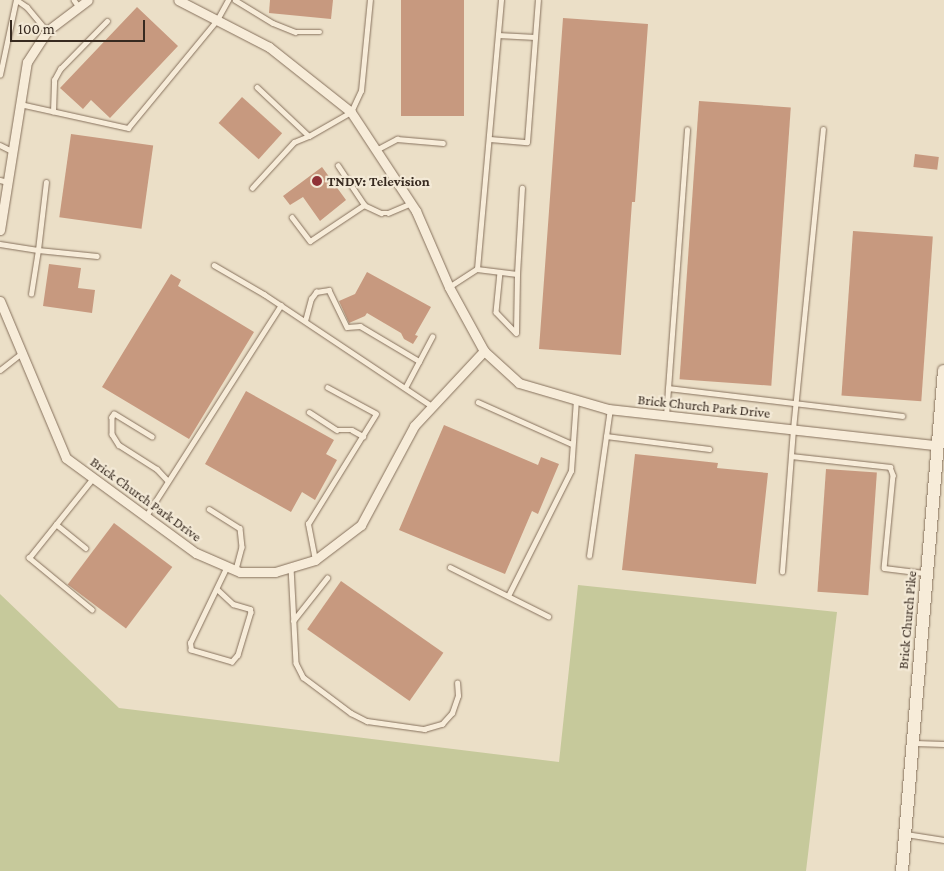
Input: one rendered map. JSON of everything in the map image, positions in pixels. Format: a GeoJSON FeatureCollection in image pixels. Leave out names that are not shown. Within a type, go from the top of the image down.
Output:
{"type":"FeatureCollection","features":[{"type":"Feature","properties":{"kind":"main road","name":"Brick Church Pike"},"geometry":{"type":"LineString","coordinates":[[902,871],[926,573],[939,470],[936,445],[944,371]]}},
{"type":"Feature","properties":{"kind":"street"},"geometry":{"type":"LineString","coordinates":[[0,230],[4,181],[12,151],[27,62],[48,31],[76,3],[88,0]]}},
{"type":"Feature","properties":{"kind":"street","name":"Brick Church Park Drive"},"geometry":{"type":"LineString","coordinates":[[178,0],[194,4],[217,20],[269,47],[351,112],[411,203],[449,287],[484,351],[519,383],[610,410],[936,445]]}},
{"type":"Feature","properties":{"kind":"street","name":"Brick Church Park Drive"},"geometry":{"type":"LineString","coordinates":[[0,301],[66,458],[196,553],[236,570],[275,572],[315,560],[361,525],[414,426],[484,351]]}},
{"type":"Feature","properties":{"kind":"lane"},"geometry":{"type":"LineString","coordinates":[[0,75],[16,0],[27,7],[48,31]]}},
{"type":"Feature","properties":{"kind":"lane"},"geometry":{"type":"LineString","coordinates":[[20,104],[128,128],[217,20],[228,0]]}},
{"type":"Feature","properties":{"kind":"lane"},"geometry":{"type":"LineString","coordinates":[[234,0],[273,23],[295,32],[320,32]]}},
{"type":"Feature","properties":{"kind":"lane"},"geometry":{"type":"LineString","coordinates":[[252,188],[294,142],[309,136],[351,112],[362,91],[370,0]]}},
{"type":"Feature","properties":{"kind":"lane"},"geometry":{"type":"LineString","coordinates":[[477,269],[501,0]]}},
{"type":"Feature","properties":{"kind":"lane"},"geometry":{"type":"LineString","coordinates":[[490,139],[527,142],[538,0]]}},
{"type":"Feature","properties":{"kind":"lane"},"geometry":{"type":"LineString","coordinates":[[53,112],[54,80],[57,74],[107,21]]}},
{"type":"Feature","properties":{"kind":"lane"},"geometry":{"type":"LineString","coordinates":[[498,35],[535,37]]}},
{"type":"Feature","properties":{"kind":"lane"},"geometry":{"type":"LineString","coordinates":[[256,87],[309,136]]}},
{"type":"Feature","properties":{"kind":"lane"},"geometry":{"type":"LineString","coordinates":[[666,416],[687,130]]}},
{"type":"Feature","properties":{"kind":"lane"},"geometry":{"type":"LineString","coordinates":[[782,572],[793,429],[823,130]]}},
{"type":"Feature","properties":{"kind":"lane"},"geometry":{"type":"LineString","coordinates":[[376,150],[396,139],[443,143]]}},
{"type":"Feature","properties":{"kind":"lane"},"geometry":{"type":"LineString","coordinates":[[0,145],[12,151]]}},
{"type":"Feature","properties":{"kind":"lane"},"geometry":{"type":"LineString","coordinates":[[338,166],[364,205],[381,213],[388,213],[411,203]]}},
{"type":"Feature","properties":{"kind":"lane"},"geometry":{"type":"LineString","coordinates":[[31,294],[46,182]]}},
{"type":"Feature","properties":{"kind":"lane"},"geometry":{"type":"LineString","coordinates":[[500,272],[496,312],[516,333],[516,274],[522,188]]}},
{"type":"Feature","properties":{"kind":"lane"},"geometry":{"type":"LineString","coordinates":[[292,217],[310,241],[364,205]]}},
{"type":"Feature","properties":{"kind":"lane"},"geometry":{"type":"LineString","coordinates":[[0,244],[97,256]]}},
{"type":"Feature","properties":{"kind":"lane"},"geometry":{"type":"LineString","coordinates":[[214,265],[281,305],[432,406]]}},
{"type":"Feature","properties":{"kind":"lane"},"geometry":{"type":"LineString","coordinates":[[449,287],[477,269],[516,274]]}},
{"type":"Feature","properties":{"kind":"lane"},"geometry":{"type":"LineString","coordinates":[[305,321],[311,299],[316,292],[328,290],[348,327],[360,326],[419,361]]}},
{"type":"Feature","properties":{"kind":"lane"},"geometry":{"type":"LineString","coordinates":[[146,516],[281,305]]}},
{"type":"Feature","properties":{"kind":"lane"},"geometry":{"type":"LineString","coordinates":[[405,388],[432,337]]}},
{"type":"Feature","properties":{"kind":"lane"},"geometry":{"type":"LineString","coordinates":[[0,370],[22,353]]}},
{"type":"Feature","properties":{"kind":"lane"},"geometry":{"type":"LineString","coordinates":[[315,560],[308,524],[376,414],[328,388]]}},
{"type":"Feature","properties":{"kind":"lane"},"geometry":{"type":"LineString","coordinates":[[668,388],[902,416]]}},
{"type":"Feature","properties":{"kind":"lane"},"geometry":{"type":"LineString","coordinates":[[508,596],[571,471],[576,400]]}},
{"type":"Feature","properties":{"kind":"lane"},"geometry":{"type":"LineString","coordinates":[[478,402],[572,444]]}},
{"type":"Feature","properties":{"kind":"lane"},"geometry":{"type":"LineString","coordinates":[[589,556],[610,410]]}},
{"type":"Feature","properties":{"kind":"lane"},"geometry":{"type":"LineString","coordinates":[[309,412],[337,430],[352,430],[363,436]]}},
{"type":"Feature","properties":{"kind":"lane"},"geometry":{"type":"LineString","coordinates":[[152,437],[114,414],[112,417],[112,434],[119,445],[157,469],[168,481]]}},
{"type":"Feature","properties":{"kind":"lane"},"geometry":{"type":"LineString","coordinates":[[606,436],[709,449]]}},
{"type":"Feature","properties":{"kind":"lane"},"geometry":{"type":"LineString","coordinates":[[791,456],[890,467],[892,469],[884,568],[926,573]]}},
{"type":"Feature","properties":{"kind":"lane"},"geometry":{"type":"LineString","coordinates":[[92,610],[29,558],[94,478]]}},
{"type":"Feature","properties":{"kind":"lane"},"geometry":{"type":"LineString","coordinates":[[209,509],[240,528],[242,547],[236,570]]}},
{"type":"Feature","properties":{"kind":"lane"},"geometry":{"type":"LineString","coordinates":[[56,524],[86,548]]}},
{"type":"Feature","properties":{"kind":"lane"},"geometry":{"type":"LineString","coordinates":[[217,590],[233,604],[250,609],[251,612],[238,655],[232,662],[191,650],[190,643],[227,566]]}},
{"type":"Feature","properties":{"kind":"lane"},"geometry":{"type":"LineString","coordinates":[[290,567],[296,663],[303,677],[351,713],[367,721],[424,729],[442,724],[452,713],[458,696],[457,683]]}},
{"type":"Feature","properties":{"kind":"lane"},"geometry":{"type":"LineString","coordinates":[[450,567],[548,616]]}},
{"type":"Feature","properties":{"kind":"lane"},"geometry":{"type":"LineString","coordinates":[[293,621],[327,578]]}},
{"type":"Feature","properties":{"kind":"lane"},"geometry":{"type":"LineString","coordinates":[[911,742],[944,744]]}},
{"type":"Feature","properties":{"kind":"lane"},"geometry":{"type":"LineString","coordinates":[[904,834],[944,840]]}},
{"type":"Feature","properties":{"kind":"green space"},"geometry":{"type":"Polygon","coordinates":[[[578,585],[837,612],[806,871],[0,871],[0,594],[119,708],[559,762],[578,585]]]}},
{"type":"Feature","properties":{"kind":"building"},"geometry":{"type":"Polygon","coordinates":[[[270,0],[333,0],[331,19],[269,13],[270,0]]]}},
{"type":"Feature","properties":{"kind":"building"},"geometry":{"type":"Polygon","coordinates":[[[401,0],[464,0],[464,116],[401,116],[401,0]]]}},
{"type":"Feature","properties":{"kind":"building"},"geometry":{"type":"Polygon","coordinates":[[[137,7],[178,46],[110,118],[91,100],[83,109],[60,88],[137,7]]]}},
{"type":"Feature","properties":{"kind":"building"},"geometry":{"type":"Polygon","coordinates":[[[563,18],[648,24],[635,202],[632,202],[621,355],[539,349],[563,18]]]}},
{"type":"Feature","properties":{"kind":"building"},"geometry":{"type":"Polygon","coordinates":[[[242,97],[282,133],[259,159],[219,123],[242,97]]]}},
{"type":"Feature","properties":{"kind":"building"},"geometry":{"type":"Polygon","coordinates":[[[699,101],[791,107],[771,386],[680,379],[699,101]]]}},
{"type":"Feature","properties":{"kind":"building"},"geometry":{"type":"Polygon","coordinates":[[[71,134],[153,146],[142,229],[59,217],[71,134]]]}},
{"type":"Feature","properties":{"kind":"building"},"geometry":{"type":"Polygon","coordinates":[[[915,154],[939,157],[937,170],[913,167],[915,154]]]}},
{"type":"Feature","properties":{"kind":"building","name":"TNDV: Television"},"geometry":{"type":"Polygon","coordinates":[[[322,167],[346,200],[320,221],[303,197],[290,205],[283,196],[322,167]]]}},
{"type":"Feature","properties":{"kind":"building"},"geometry":{"type":"Polygon","coordinates":[[[853,231],[933,237],[921,401],[841,396],[853,231]]]}},
{"type":"Feature","properties":{"kind":"building"},"geometry":{"type":"Polygon","coordinates":[[[49,264],[81,268],[78,288],[95,290],[92,313],[43,306],[49,264]]]}},
{"type":"Feature","properties":{"kind":"building"},"geometry":{"type":"Polygon","coordinates":[[[367,272],[431,307],[415,335],[418,336],[413,344],[404,339],[401,333],[367,313],[365,316],[349,323],[339,301],[355,294],[367,272]]]}},
{"type":"Feature","properties":{"kind":"building"},"geometry":{"type":"Polygon","coordinates":[[[171,274],[181,280],[178,286],[254,332],[189,439],[102,387],[171,274]]]}},
{"type":"Feature","properties":{"kind":"building"},"geometry":{"type":"Polygon","coordinates":[[[246,391],[334,440],[326,454],[337,460],[315,500],[302,492],[291,512],[205,464],[246,391]]]}},
{"type":"Feature","properties":{"kind":"building"},"geometry":{"type":"Polygon","coordinates":[[[444,425],[538,465],[541,457],[559,464],[538,514],[532,511],[505,574],[399,530],[444,425]]]}},
{"type":"Feature","properties":{"kind":"building"},"geometry":{"type":"Polygon","coordinates":[[[635,454],[718,463],[717,468],[768,473],[756,584],[622,570],[635,454]]]}},
{"type":"Feature","properties":{"kind":"building"},"geometry":{"type":"Polygon","coordinates":[[[826,469],[877,473],[868,595],[817,592],[826,469]]]}},
{"type":"Feature","properties":{"kind":"building"},"geometry":{"type":"Polygon","coordinates":[[[114,523],[172,567],[126,628],[68,584],[114,523]]]}},
{"type":"Feature","properties":{"kind":"building"},"geometry":{"type":"Polygon","coordinates":[[[341,581],[443,653],[410,701],[307,629],[341,581]]]}},
{"type":"Feature","properties":{"kind":"place","name":"TNDV: Television"},"geometry":{"type":"Point","coordinates":[317,181]}}]}
